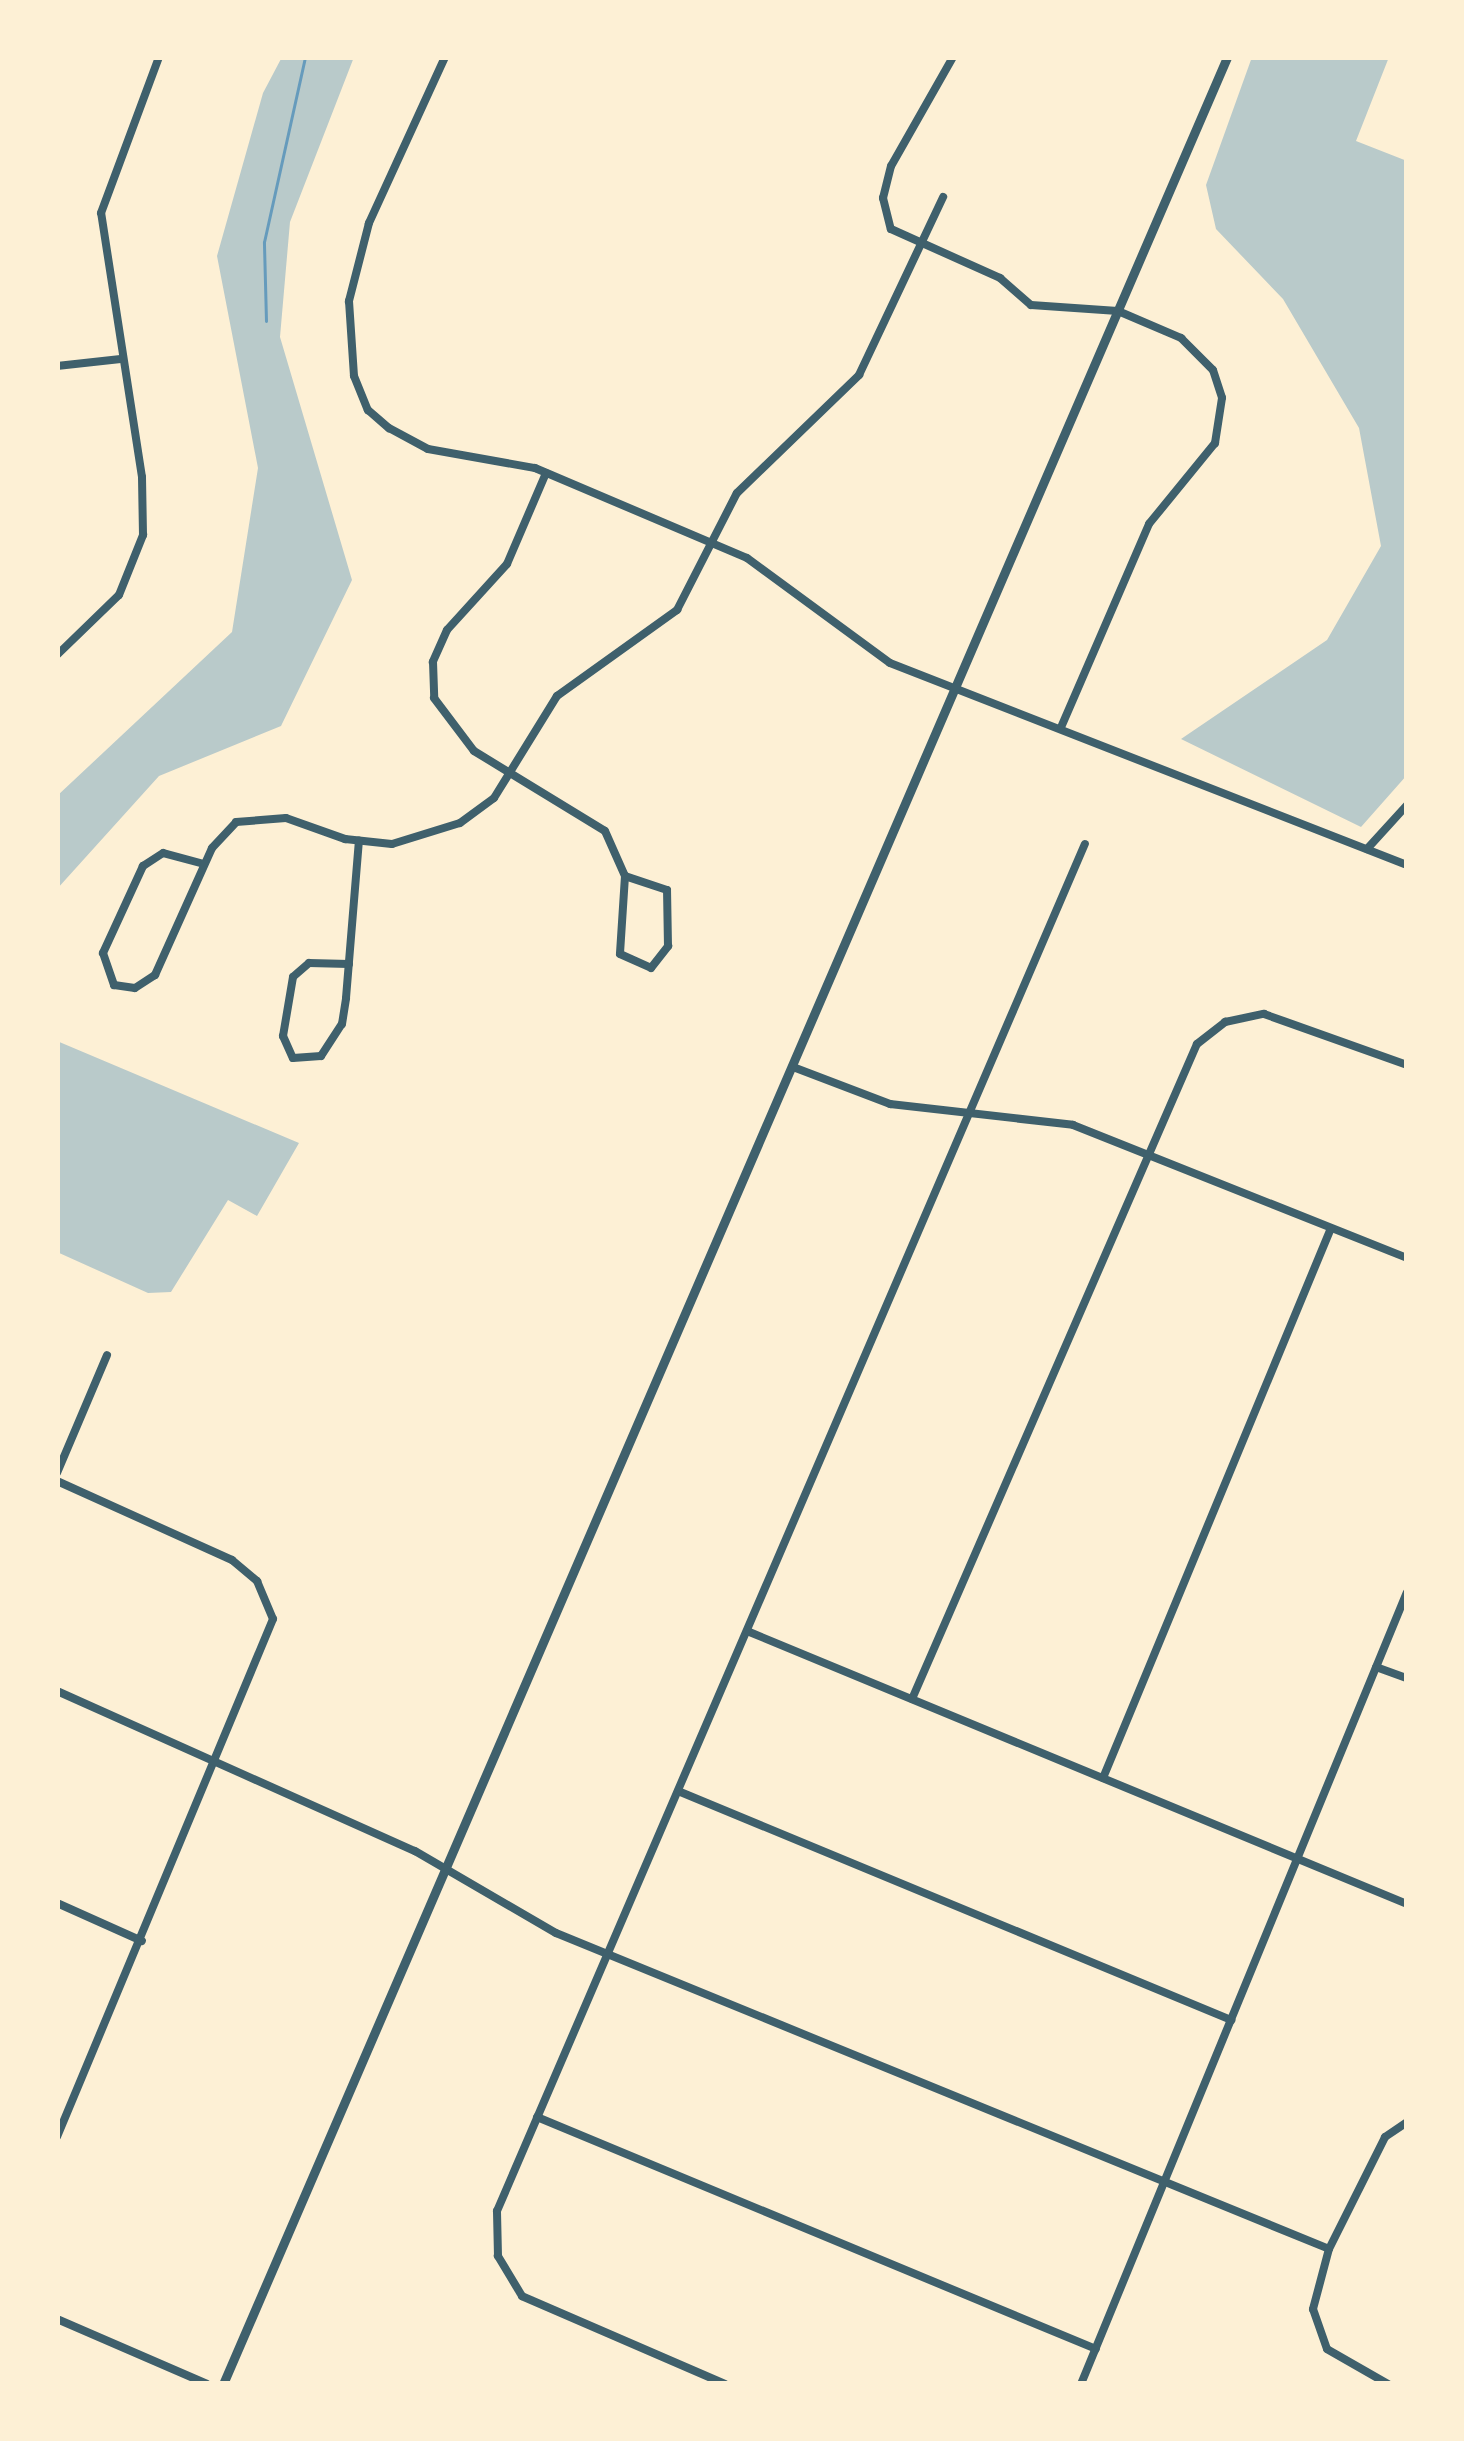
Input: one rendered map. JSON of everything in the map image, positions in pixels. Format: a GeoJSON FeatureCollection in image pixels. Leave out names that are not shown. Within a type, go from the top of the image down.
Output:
{"type":"FeatureCollection","features":[{"type":"Feature","properties":{"kind":"street"},"geometry":{"type":"LineString","coordinates":[[57,655],[119,595],[142,536],[142,477],[102,201],[159,57]]}},
{"type":"Feature","properties":{"kind":"street"},"geometry":{"type":"LineString","coordinates":[[445,57],[354,269],[354,376],[368,410],[409,443],[546,473],[767,571],[856,645],[1407,865]]}},
{"type":"Feature","properties":{"kind":"street"},"geometry":{"type":"LineString","coordinates":[[953,57],[891,166],[883,198],[891,229],[1000,278],[1031,305],[1118,311],[1203,356],[1219,386],[1222,416],[1206,458],[1149,524],[1061,727]]}},
{"type":"Feature","properties":{"kind":"street"},"geometry":{"type":"LineString","coordinates":[[224,2384],[1227,57]]}},
{"type":"Feature","properties":{"kind":"street"},"geometry":{"type":"LineString","coordinates":[[204,864],[164,853],[143,866],[103,953],[114,985],[135,988],[154,975],[224,830],[259,816],[359,842],[416,840],[460,823],[515,774],[557,696],[677,610],[714,547],[737,493],[859,375],[944,197]]}},
{"type":"Feature","properties":{"kind":"street"},"geometry":{"type":"LineString","coordinates":[[57,366],[122,359]]}},
{"type":"Feature","properties":{"kind":"street"},"geometry":{"type":"LineString","coordinates":[[546,473],[507,564],[447,630],[433,662],[434,698],[452,731],[593,820],[625,876],[620,954],[651,968],[668,946],[667,890],[625,876]]}},
{"type":"Feature","properties":{"kind":"street"},"geometry":{"type":"LineString","coordinates":[[1367,849],[1407,805]]}},
{"type":"Feature","properties":{"kind":"street"},"geometry":{"type":"LineString","coordinates":[[349,964],[309,963],[293,977],[283,1036],[293,1058],[306,1062],[333,1044],[349,964],[359,842]]}},
{"type":"Feature","properties":{"kind":"street"},"geometry":{"type":"LineString","coordinates":[[725,2384],[547,2310],[516,2288],[497,2256],[494,2228],[537,2117],[1084,844]]}},
{"type":"Feature","properties":{"kind":"street"},"geometry":{"type":"LineString","coordinates":[[912,1699],[1177,1082],[1210,1032],[1253,1014],[1282,1016],[1407,1065]]}},
{"type":"Feature","properties":{"kind":"street"},"geometry":{"type":"LineString","coordinates":[[793,1067],[871,1099],[1072,1125],[1407,1258]]}},
{"type":"Feature","properties":{"kind":"street"},"geometry":{"type":"LineString","coordinates":[[1103,1778],[1331,1228]]}},
{"type":"Feature","properties":{"kind":"street"},"geometry":{"type":"LineString","coordinates":[[57,2137],[272,1632],[263,1590],[232,1560],[57,1477],[107,1355]]}},
{"type":"Feature","properties":{"kind":"street"},"geometry":{"type":"LineString","coordinates":[[1082,2384],[1407,1592]]}},
{"type":"Feature","properties":{"kind":"street"},"geometry":{"type":"LineString","coordinates":[[747,1631],[1407,1904]]}},
{"type":"Feature","properties":{"kind":"street"},"geometry":{"type":"LineString","coordinates":[[1376,1667],[1407,1678]]}},
{"type":"Feature","properties":{"kind":"street"},"geometry":{"type":"LineString","coordinates":[[57,1690],[446,1866],[535,1923],[1329,2249]]}},
{"type":"Feature","properties":{"kind":"street"},"geometry":{"type":"LineString","coordinates":[[678,1791],[1231,2020]]}},
{"type":"Feature","properties":{"kind":"street"},"geometry":{"type":"LineString","coordinates":[[57,1903],[142,1941]]}},
{"type":"Feature","properties":{"kind":"street"},"geometry":{"type":"LineString","coordinates":[[537,2117],[1096,2349]]}},
{"type":"Feature","properties":{"kind":"street"},"geometry":{"type":"LineString","coordinates":[[1388,2384],[1345,2366],[1317,2330],[1313,2309],[1329,2249],[1385,2138],[1407,2122]]}},
{"type":"Feature","properties":{"kind":"street"},"geometry":{"type":"LineString","coordinates":[[57,2318],[207,2384]]}},
{"type":"Feature","properties":{"kind":"shaded area"},"geometry":{"type":"Polygon","coordinates":[[[282,57],[354,57],[290,222],[280,337],[352,580],[281,726],[159,776],[57,889],[57,796],[232,632],[258,468],[217,256],[263,93],[282,57]]]}},
{"type":"Feature","properties":{"kind":"shaded area"},"geometry":{"type":"Polygon","coordinates":[[[1252,57],[1389,57],[1356,141],[1407,161],[1407,775],[1361,827],[1181,739],[1327,640],[1381,546],[1359,428],[1283,299],[1216,229],[1206,185],[1252,57]]]}},
{"type":"Feature","properties":{"kind":"shaded area"},"geometry":{"type":"Polygon","coordinates":[[[57,1041],[299,1143],[257,1216],[228,1200],[171,1292],[148,1293],[57,1252],[57,1041]]]}},
{"type":"Feature","properties":{"kind":"waterway"},"geometry":{"type":"LineString","coordinates":[[266,321],[264,242],[305,57]]}}]}
